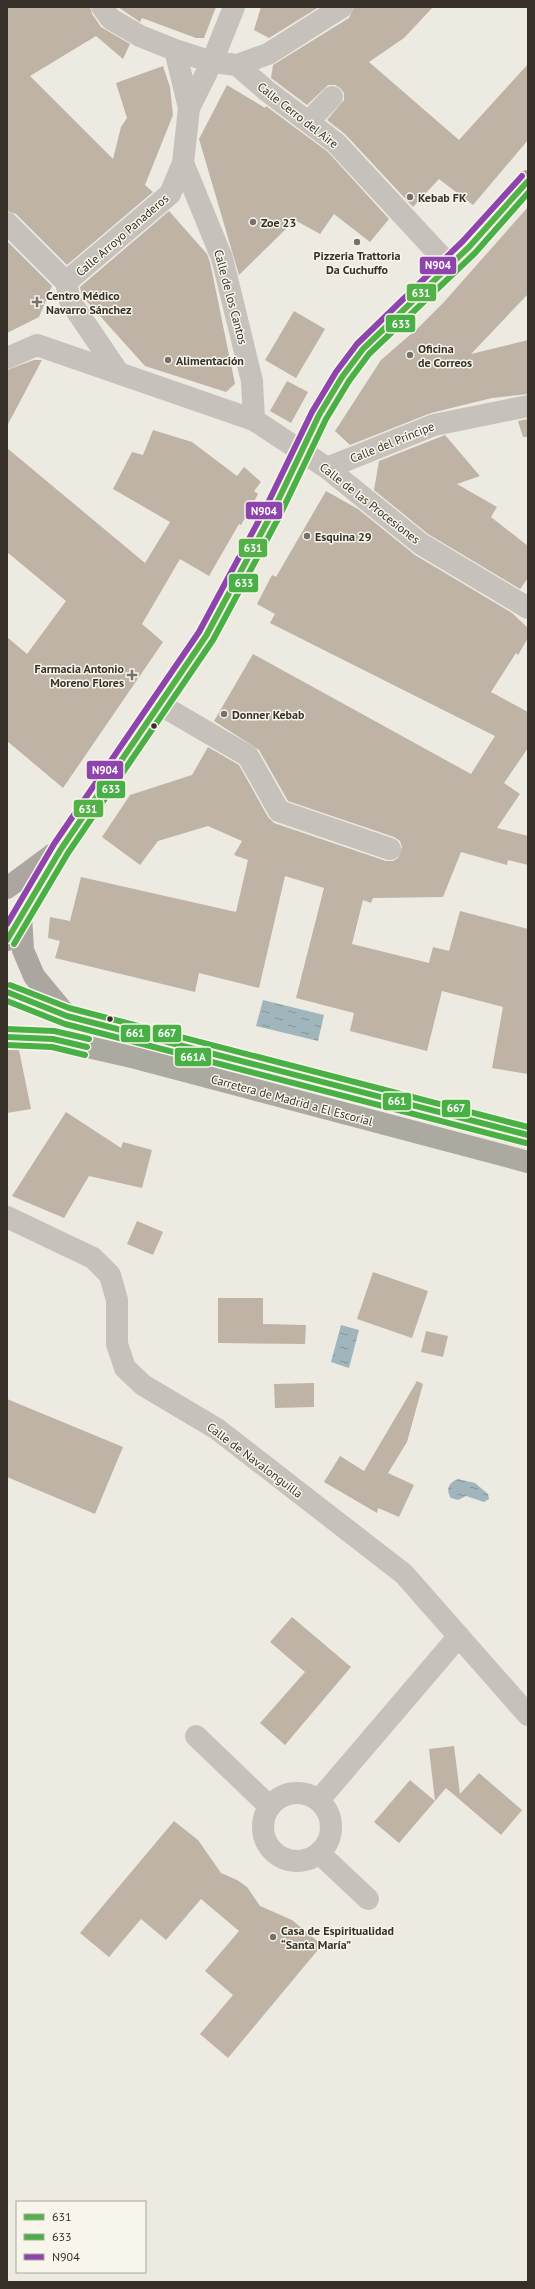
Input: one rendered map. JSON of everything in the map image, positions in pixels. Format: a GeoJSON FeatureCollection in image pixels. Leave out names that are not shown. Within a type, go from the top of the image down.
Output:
{"type":"FeatureCollection","features":[{"type":"Feature","properties":{"kind":"highway","name":"Carretera de Madrid a El Escorial"},"geometry":{"type":"LineString","coordinates":[[7,992],[67,1016],[528,1135]]}},
{"type":"Feature","properties":{"kind":"highway","name":"Carretera de Madrid a El Escorial"},"geometry":{"type":"LineString","coordinates":[[7,1037],[53,1039],[136,1058],[528,1162]]}},
{"type":"Feature","properties":{"kind":"main road"},"geometry":{"type":"LineString","coordinates":[[7,940],[61,848],[206,636],[272,513],[319,415],[342,377],[363,349],[450,266],[528,182]]}},
{"type":"Feature","properties":{"kind":"main road"},"geometry":{"type":"LineString","coordinates":[[7,888],[61,848]]}},
{"type":"Feature","properties":{"kind":"main road"},"geometry":{"type":"LineString","coordinates":[[21,916],[23,950],[34,976],[67,1016]]}},
{"type":"Feature","properties":{"kind":"street","name":"Calle de los Cantos"},"geometry":{"type":"LineString","coordinates":[[189,108],[212,62],[234,7]]}},
{"type":"Feature","properties":{"kind":"street"},"geometry":{"type":"LineString","coordinates":[[107,13],[140,36],[175,50],[212,62],[236,65],[268,54],[342,7]]}},
{"type":"Feature","properties":{"kind":"street","name":"Calle de los Cantos"},"geometry":{"type":"LineString","coordinates":[[175,50],[189,108],[183,162],[222,258],[252,381],[254,420]]}},
{"type":"Feature","properties":{"kind":"street","name":"Calle Cerro del Aire"},"geometry":{"type":"LineString","coordinates":[[236,65],[266,91],[336,143],[450,266]]}},
{"type":"Feature","properties":{"kind":"street"},"geometry":{"type":"LineString","coordinates":[[308,122],[332,97]]}},
{"type":"Feature","properties":{"kind":"street","name":"Calle Arroyo Panaderos"},"geometry":{"type":"LineString","coordinates":[[66,282],[170,194],[183,162]]}},
{"type":"Feature","properties":{"kind":"street"},"geometry":{"type":"LineString","coordinates":[[7,223],[66,282],[70,301],[118,372]]}},
{"type":"Feature","properties":{"kind":"street","name":"Calle de las Procesiones"},"geometry":{"type":"LineString","coordinates":[[7,358],[37,345],[254,420],[327,468],[421,544],[528,608]]}},
{"type":"Feature","properties":{"kind":"street","name":"Calle del Príncipe"},"geometry":{"type":"LineString","coordinates":[[327,468],[434,424],[528,406]]}},
{"type":"Feature","properties":{"kind":"street"},"geometry":{"type":"LineString","coordinates":[[159,704],[248,756],[278,811],[390,849]]}},
{"type":"Feature","properties":{"kind":"street","name":"Calle de Navalonguilla"},"geometry":{"type":"LineString","coordinates":[[7,1217],[93,1258],[110,1275],[117,1300],[117,1344],[125,1368],[143,1385],[217,1429],[404,1574],[528,1715]]}},
{"type":"Feature","properties":{"kind":"street"},"geometry":{"type":"LineString","coordinates":[[318,1800],[459,1636]]}},
{"type":"Feature","properties":{"kind":"street"},"geometry":{"type":"LineString","coordinates":[[196,1736],[269,1806]]}},
{"type":"Feature","properties":{"kind":"street"},"geometry":{"type":"LineString","coordinates":[[293,1793],[307,1794],[318,1800],[326,1809],[330,1820],[330,1833],[326,1844],[319,1853],[306,1860],[292,1861],[278,1856],[268,1846],[262,1833],[263,1819],[269,1806],[280,1797],[293,1793]]}},
{"type":"Feature","properties":{"kind":"street"},"geometry":{"type":"LineString","coordinates":[[319,1853],[368,1899]]}},
{"type":"Feature","properties":{"kind":"water"},"geometry":{"type":"Polygon","coordinates":[[[263,1000],[324,1015],[318,1041],[256,1026],[263,1000]]]}},
{"type":"Feature","properties":{"kind":"water"},"geometry":{"type":"Polygon","coordinates":[[[341,1325],[359,1330],[349,1368],[331,1362],[341,1325]]]}},
{"type":"Feature","properties":{"kind":"water"},"geometry":{"type":"Polygon","coordinates":[[[458,1479],[475,1483],[488,1494],[489,1499],[484,1502],[466,1496],[458,1500],[451,1498],[448,1489],[452,1482],[458,1479]]]}},
{"type":"Feature","properties":{"kind":"building"},"geometry":{"type":"Polygon","coordinates":[[[7,7],[90,7],[92,14],[101,27],[130,44],[123,59],[96,36],[30,76],[113,159],[121,127],[127,118],[116,83],[163,66],[170,87],[173,115],[145,185],[153,192],[67,265],[16,214],[7,211],[7,7]]]}},
{"type":"Feature","properties":{"kind":"building"},"geometry":{"type":"Polygon","coordinates":[[[118,7],[216,7],[204,38],[196,38],[142,18],[140,22],[118,7]]]}},
{"type":"Feature","properties":{"kind":"building"},"geometry":{"type":"Polygon","coordinates":[[[261,7],[319,7],[269,38],[254,30],[261,7]]]}},
{"type":"Feature","properties":{"kind":"building"},"geometry":{"type":"Polygon","coordinates":[[[354,7],[433,7],[404,38],[369,62],[459,140],[528,64],[528,140],[473,205],[439,179],[413,207],[345,134],[327,120],[344,100],[344,93],[340,88],[335,85],[328,85],[307,105],[271,78],[273,65],[349,18],[354,7]]]}},
{"type":"Feature","properties":{"kind":"building"},"geometry":{"type":"Polygon","coordinates":[[[227,85],[265,108],[266,106],[328,152],[389,219],[370,242],[334,214],[320,234],[295,220],[239,275],[199,139],[227,85]]]}},
{"type":"Feature","properties":{"kind":"building"},"geometry":{"type":"Polygon","coordinates":[[[528,207],[528,294],[471,354],[528,340],[528,394],[492,398],[431,413],[350,445],[335,431],[381,360],[418,328],[444,302],[528,207]]]}},
{"type":"Feature","properties":{"kind":"building"},"geometry":{"type":"Polygon","coordinates":[[[169,211],[207,254],[210,262],[235,384],[226,392],[145,366],[82,296],[80,287],[169,211]]]}},
{"type":"Feature","properties":{"kind":"building"},"geometry":{"type":"Polygon","coordinates":[[[7,241],[52,286],[39,317],[7,333],[7,241]]]}},
{"type":"Feature","properties":{"kind":"building"},"geometry":{"type":"Polygon","coordinates":[[[294,311],[325,329],[296,378],[265,360],[294,311]]]}},
{"type":"Feature","properties":{"kind":"building"},"geometry":{"type":"Polygon","coordinates":[[[34,360],[42,360],[7,426],[7,370],[34,360]]]}},
{"type":"Feature","properties":{"kind":"building"},"geometry":{"type":"Polygon","coordinates":[[[287,381],[308,392],[291,423],[270,411],[287,381]]]}},
{"type":"Feature","properties":{"kind":"building"},"geometry":{"type":"Polygon","coordinates":[[[528,419],[528,437],[523,437],[518,421],[528,419]]]}},
{"type":"Feature","properties":{"kind":"building"},"geometry":{"type":"Polygon","coordinates":[[[153,430],[192,442],[237,476],[244,467],[261,482],[254,491],[258,494],[241,525],[239,524],[209,576],[180,559],[142,624],[163,642],[63,788],[7,741],[7,637],[27,654],[66,601],[7,552],[7,448],[145,563],[170,522],[113,489],[132,452],[143,455],[153,430]]]}},
{"type":"Feature","properties":{"kind":"building"},"geometry":{"type":"Polygon","coordinates":[[[445,435],[480,476],[457,484],[497,507],[491,517],[528,546],[528,578],[520,589],[428,534],[374,490],[379,461],[445,435]]]}},
{"type":"Feature","properties":{"kind":"building"},"geometry":{"type":"Polygon","coordinates":[[[326,491],[358,509],[415,555],[512,613],[528,628],[528,638],[518,655],[516,653],[491,692],[528,712],[528,748],[504,783],[520,794],[497,828],[528,836],[528,865],[508,860],[507,865],[461,852],[443,897],[373,898],[371,903],[363,900],[352,944],[429,963],[433,947],[449,951],[460,911],[528,929],[528,1074],[492,1068],[503,1007],[442,991],[427,1051],[350,1031],[354,1013],[296,998],[324,888],[285,876],[259,988],[199,973],[195,992],[55,958],[60,941],[48,938],[50,917],[70,921],[81,877],[236,912],[248,860],[234,855],[242,841],[208,826],[158,841],[140,865],[102,837],[130,795],[192,775],[208,747],[239,765],[268,817],[274,823],[386,861],[393,861],[398,858],[402,847],[400,841],[394,837],[288,801],[259,750],[214,721],[253,654],[471,774],[495,736],[270,623],[275,614],[257,604],[272,575],[276,577],[326,491]]]}},
{"type":"Feature","properties":{"kind":"building"},"geometry":{"type":"Polygon","coordinates":[[[7,1050],[19,1050],[31,1109],[7,1113],[7,1050]]]}},
{"type":"Feature","properties":{"kind":"building"},"geometry":{"type":"Polygon","coordinates":[[[66,1112],[121,1148],[123,1142],[152,1150],[142,1188],[89,1176],[64,1218],[12,1196],[66,1112]]]}},
{"type":"Feature","properties":{"kind":"building"},"geometry":{"type":"Polygon","coordinates":[[[137,1221],[163,1232],[153,1255],[127,1244],[137,1221]]]}},
{"type":"Feature","properties":{"kind":"building"},"geometry":{"type":"Polygon","coordinates":[[[373,1272],[428,1291],[412,1338],[357,1319],[373,1272]]]}},
{"type":"Feature","properties":{"kind":"building"},"geometry":{"type":"Polygon","coordinates":[[[218,1298],[263,1298],[263,1324],[306,1325],[305,1344],[218,1343],[218,1298]]]}},
{"type":"Feature","properties":{"kind":"building"},"geometry":{"type":"Polygon","coordinates":[[[426,1331],[448,1336],[443,1357],[421,1352],[426,1331]]]}},
{"type":"Feature","properties":{"kind":"building"},"geometry":{"type":"Polygon","coordinates":[[[417,1381],[423,1384],[407,1442],[388,1473],[414,1485],[399,1517],[378,1508],[377,1513],[324,1482],[340,1456],[364,1471],[417,1381]]]}},
{"type":"Feature","properties":{"kind":"building"},"geometry":{"type":"Polygon","coordinates":[[[314,1383],[314,1407],[275,1408],[274,1384],[314,1383]]]}},
{"type":"Feature","properties":{"kind":"building"},"geometry":{"type":"Polygon","coordinates":[[[7,1399],[123,1447],[95,1514],[7,1477],[7,1399]]]}},
{"type":"Feature","properties":{"kind":"building"},"geometry":{"type":"Polygon","coordinates":[[[292,1617],[351,1667],[285,1745],[260,1723],[305,1672],[270,1642],[292,1617]]]}},
{"type":"Feature","properties":{"kind":"building"},"geometry":{"type":"Polygon","coordinates":[[[454,1746],[460,1794],[479,1773],[522,1810],[501,1835],[446,1788],[435,1801],[429,1749],[454,1746]]]}},
{"type":"Feature","properties":{"kind":"building"},"geometry":{"type":"Polygon","coordinates":[[[410,1780],[435,1801],[399,1843],[374,1822],[410,1780]]]}},
{"type":"Feature","properties":{"kind":"building","name":"Casa de Espiritualidad “Santa María”"},"geometry":{"type":"Polygon","coordinates":[[[174,1821],[198,1840],[221,1873],[237,1880],[247,1887],[260,1906],[292,1920],[322,1945],[228,2058],[200,2034],[233,1995],[205,1971],[239,1931],[201,1899],[166,1940],[141,1919],[109,1957],[80,1933],[174,1821]]]}},
{"type":"Feature","properties":{"kind":"transit line","name":"N904"},"geometry":{"type":"LineString","coordinates":[[7,924],[54,844],[199,632],[265,509],[312,412],[336,372],[357,344],[463,241],[522,176]]}},
{"type":"Feature","properties":{"kind":"transit line","name":"631"},"geometry":{"type":"LineString","coordinates":[[7,940],[61,849],[206,636],[272,513],[319,415],[342,377],[363,349],[469,247],[528,181]]}},
{"type":"Feature","properties":{"kind":"transit line","name":"633"},"geometry":{"type":"LineString","coordinates":[[14,944],[68,853],[213,640],[279,517],[326,419],[349,381],[369,354],[475,253],[528,193]]}},
{"type":"Feature","properties":{"kind":"transit line","name":"667"},"geometry":{"type":"LineString","coordinates":[[10,985],[69,1008],[528,1127]]}},
{"type":"Feature","properties":{"kind":"transit line","name":"661"},"geometry":{"type":"LineString","coordinates":[[7,992],[67,1016],[528,1135]]}},
{"type":"Feature","properties":{"kind":"transit line","name":"661A"},"geometry":{"type":"LineString","coordinates":[[7,1001],[65,1024],[526,1143]]}},
{"type":"Feature","properties":{"kind":"transit line","name":"667"},"geometry":{"type":"LineString","coordinates":[[7,1029],[54,1031],[89,1039]]}},
{"type":"Feature","properties":{"kind":"transit line","name":"661"},"geometry":{"type":"LineString","coordinates":[[7,1037],[53,1039],[87,1047]]}},
{"type":"Feature","properties":{"kind":"transit line","name":"661A"},"geometry":{"type":"LineString","coordinates":[[7,1045],[52,1047],[85,1055]]}},
{"type":"Feature","properties":{"kind":"place","name":"Kebab FK"},"geometry":{"type":"Point","coordinates":[410,197]}},
{"type":"Feature","properties":{"kind":"place","name":"Zoe 23"},"geometry":{"type":"Point","coordinates":[253,222]}},
{"type":"Feature","properties":{"kind":"place","name":"Pizzeria Trattoria Da Cuchuffo"},"geometry":{"type":"Point","coordinates":[357,242]}},
{"type":"Feature","properties":{"kind":"place","name":"Centro Médico Navarro Sánchez"},"geometry":{"type":"Point","coordinates":[37,302]}},
{"type":"Feature","properties":{"kind":"place","name":"Oficina de Correos"},"geometry":{"type":"Point","coordinates":[410,355]}},
{"type":"Feature","properties":{"kind":"place","name":"Alimentación"},"geometry":{"type":"Point","coordinates":[168,360]}},
{"type":"Feature","properties":{"kind":"place","name":"Esquina 29"},"geometry":{"type":"Point","coordinates":[307,536]}},
{"type":"Feature","properties":{"kind":"place","name":"Farmacia Antonio Moreno Flores"},"geometry":{"type":"Point","coordinates":[132,675]}},
{"type":"Feature","properties":{"kind":"place","name":"Donner Kebab"},"geometry":{"type":"Point","coordinates":[224,714]}},
{"type":"Feature","properties":{"kind":"place","name":"Casa de Espiritualidad “Santa María”"},"geometry":{"type":"Point","coordinates":[273,1937]}}]}
